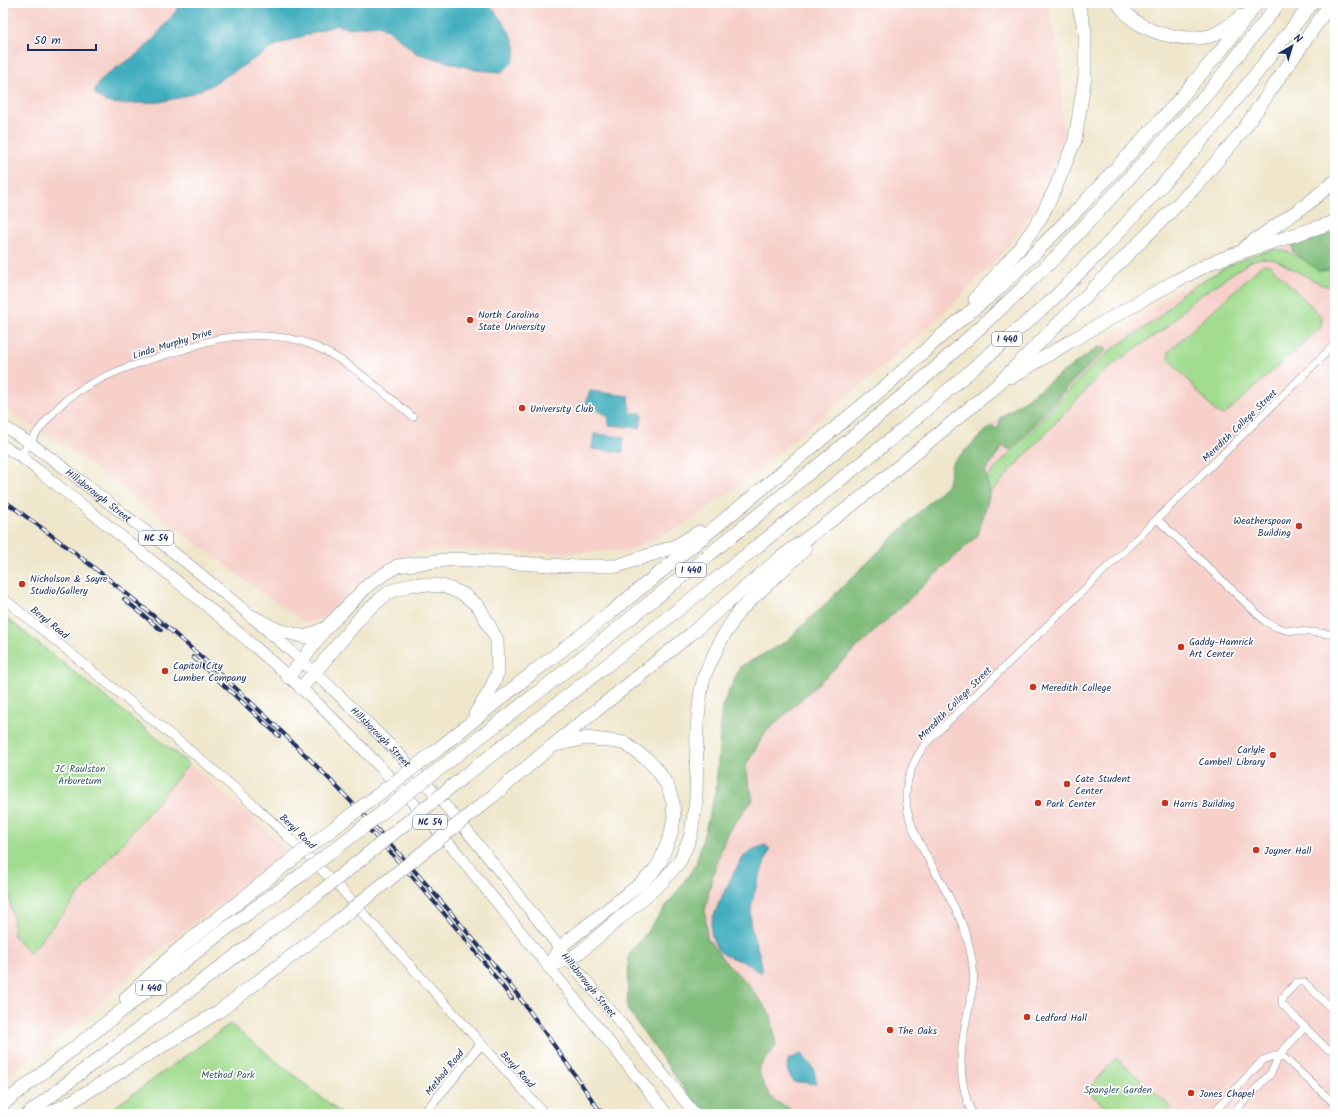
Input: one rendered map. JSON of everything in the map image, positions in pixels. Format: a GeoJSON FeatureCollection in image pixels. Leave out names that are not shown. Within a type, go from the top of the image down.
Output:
{"type":"FeatureCollection","features":[{"type":"Feature","properties":{"kind":"highway"},"geometry":{"type":"LineString","coordinates":[[1078,3],[1085,30]]}},
{"type":"Feature","properties":{"kind":"highway"},"geometry":{"type":"LineString","coordinates":[[950,328],[1019,249],[1040,220],[1055,189],[1074,140],[1086,76],[1085,3]]}},
{"type":"Feature","properties":{"kind":"highway"},"geometry":{"type":"LineString","coordinates":[[1118,3],[1122,10],[1141,26],[1160,34],[1184,38],[1198,38],[1212,35],[1226,28],[1254,3]]}},
{"type":"Feature","properties":{"kind":"highway"},"geometry":{"type":"LineString","coordinates":[[70,1052],[179,949],[289,862],[437,750],[536,670],[609,614],[888,384],[950,328],[996,291],[1088,199],[1172,108],[1223,48],[1257,3]]}},
{"type":"Feature","properties":{"kind":"highway","name":"I 440"},"geometry":{"type":"LineString","coordinates":[[3,1104],[219,934],[301,875],[554,680],[774,502],[930,373],[1055,258],[1208,93],[1279,3]]}},
{"type":"Feature","properties":{"kind":"highway"},"geometry":{"type":"LineString","coordinates":[[48,1114],[66,1105],[218,1012],[335,923],[691,634],[780,558],[852,504],[994,388],[1193,189],[1241,133],[1331,3]]}},
{"type":"Feature","properties":{"kind":"highway","name":"I 440"},"geometry":{"type":"LineString","coordinates":[[28,1114],[96,1060],[318,894],[462,778],[679,609],[901,431],[1050,302],[1104,248],[1186,159],[1225,113],[1310,6]]}},
{"type":"Feature","properties":{"kind":"highway"},"geometry":{"type":"LineString","coordinates":[[1232,255],[1306,205],[1335,181]]}},
{"type":"Feature","properties":{"kind":"highway"},"geometry":{"type":"LineString","coordinates":[[994,388],[1069,342],[1176,281],[1211,263],[1335,222]]}},
{"type":"Feature","properties":{"kind":"highway"},"geometry":{"type":"LineString","coordinates":[[288,677],[302,661],[326,628],[370,584],[397,566],[454,559],[565,566],[617,566],[676,546],[746,502]]}},
{"type":"Feature","properties":{"kind":"highway"},"geometry":{"type":"LineString","coordinates":[[549,966],[569,959],[599,937],[662,882],[680,861],[690,835],[696,799],[697,726],[701,690],[711,659],[739,611],[852,504]]}},
{"type":"Feature","properties":{"kind":"highway"},"geometry":{"type":"LineString","coordinates":[[301,688],[364,613],[389,592],[412,584],[443,586],[463,594],[479,607],[497,640],[498,672],[490,691],[469,724]]}},
{"type":"Feature","properties":{"kind":"highway"},"geometry":{"type":"LineString","coordinates":[[251,616],[278,630],[305,637],[326,628]]}},
{"type":"Feature","properties":{"kind":"highway"},"geometry":{"type":"LineString","coordinates":[[549,966],[560,947],[652,873],[660,862],[665,850],[674,818],[673,803],[668,787],[659,772],[648,760],[624,743],[587,738],[552,746]]}},
{"type":"Feature","properties":{"kind":"main road","name":"Hillsborough Street"},"geometry":{"type":"LineString","coordinates":[[3,426],[30,442],[162,543],[251,616],[316,672],[392,747],[428,786],[480,848],[695,1114]]}},
{"type":"Feature","properties":{"kind":"main road","name":"Hillsborough Street"},"geometry":{"type":"LineString","coordinates":[[3,446],[20,456],[219,615],[301,688],[365,751],[433,825],[549,966],[667,1114]]}},
{"type":"Feature","properties":{"kind":"street","name":"Linda Murphy Drive"},"geometry":{"type":"LineString","coordinates":[[20,456],[50,417],[66,400],[101,379],[127,367],[219,339],[244,336],[274,336],[308,343],[331,354],[355,370],[413,417]]}},
{"type":"Feature","properties":{"kind":"street","name":"Meredith College Street"},"geometry":{"type":"LineString","coordinates":[[972,1114],[965,1094],[961,1060],[964,1029],[973,984],[971,952],[961,921],[911,825],[907,810],[906,794],[909,775],[913,763],[926,743],[1157,520],[1335,344]]}},
{"type":"Feature","properties":{"kind":"street"},"geometry":{"type":"LineString","coordinates":[[1157,520],[1266,622],[1286,630],[1335,635]]}},
{"type":"Feature","properties":{"kind":"street","name":"Beryl Road"},"geometry":{"type":"LineString","coordinates":[[3,598],[209,766],[264,813],[340,888],[545,1114]]}},
{"type":"Feature","properties":{"kind":"street"},"geometry":{"type":"LineString","coordinates":[[1335,1012],[1304,982],[1297,982],[1282,998],[1282,1004],[1327,1049],[1332,1050],[1335,1048]]}},
{"type":"Feature","properties":{"kind":"street"},"geometry":{"type":"LineString","coordinates":[[1232,1114],[1271,1072],[1280,1054],[1305,1027]]}},
{"type":"Feature","properties":{"kind":"street","name":"Method Road"},"geometry":{"type":"LineString","coordinates":[[424,1114],[481,1044]]}},
{"type":"Feature","properties":{"kind":"street"},"geometry":{"type":"LineString","coordinates":[[1280,1054],[1335,1104]]}},
{"type":"Feature","properties":{"kind":"street"},"geometry":{"type":"LineString","coordinates":[[1212,1114],[1263,1060],[1280,1054]]}},
{"type":"Feature","properties":{"kind":"shaded area","name":"North Carolina State University"},"geometry":{"type":"Polygon","coordinates":[[[3,3],[1047,3],[1061,61],[1063,144],[1040,198],[1012,242],[963,295],[909,345],[732,491],[687,523],[631,550],[565,553],[433,549],[391,558],[349,590],[327,615],[308,624],[271,599],[64,445],[3,408],[3,3]]]}},
{"type":"Feature","properties":{"kind":"shaded area","name":"Meredith College"},"geometry":{"type":"Polygon","coordinates":[[[1335,233],[1335,1114],[702,1114],[627,1009],[629,955],[677,892],[696,864],[716,790],[722,706],[740,667],[787,641],[948,484],[952,463],[1001,417],[1176,291],[1292,244],[1335,233]]]}},
{"type":"Feature","properties":{"kind":"shaded area"},"geometry":{"type":"Polygon","coordinates":[[[3,615],[189,764],[261,825],[285,850],[231,896],[193,923],[126,979],[89,1014],[3,1079],[3,615]]]}},
{"type":"Feature","properties":{"kind":"green space"},"geometry":{"type":"Polygon","coordinates":[[[1335,233],[1335,269],[1319,271],[1293,252],[1292,244],[1335,233]]]}},
{"type":"Feature","properties":{"kind":"green space"},"geometry":{"type":"Polygon","coordinates":[[[1276,249],[1288,252],[1301,259],[1312,250],[1335,250],[1335,287],[1322,285],[1276,260],[1261,258],[1251,261],[1192,301],[1167,327],[1117,361],[1098,377],[974,510],[800,673],[759,716],[730,771],[727,812],[718,853],[677,953],[677,973],[681,984],[774,1114],[759,1114],[677,1000],[655,1017],[645,1004],[636,983],[665,977],[664,963],[668,942],[707,846],[716,804],[719,766],[749,709],[792,664],[965,501],[1080,378],[1109,351],[1159,318],[1181,294],[1228,266],[1253,255],[1276,249]]]}},
{"type":"Feature","properties":{"kind":"green space"},"geometry":{"type":"Polygon","coordinates":[[[1263,264],[1270,265],[1322,317],[1321,327],[1224,415],[1216,412],[1169,359],[1168,352],[1263,264]]]}},
{"type":"Feature","properties":{"kind":"green space"},"geometry":{"type":"Polygon","coordinates":[[[1098,347],[1107,349],[1071,383],[1011,450],[1003,446],[985,472],[990,493],[978,535],[765,733],[746,765],[753,800],[727,833],[712,878],[705,911],[707,938],[722,958],[747,983],[771,1015],[776,1046],[758,1069],[765,1087],[773,1099],[787,1107],[795,1114],[702,1114],[627,1009],[629,955],[677,892],[696,864],[716,790],[722,706],[740,667],[787,641],[948,484],[952,463],[991,426],[998,429],[1001,417],[1098,347]]]}},
{"type":"Feature","properties":{"kind":"green space","name":"JC Raulston Arboretum"},"geometry":{"type":"Polygon","coordinates":[[[3,615],[189,764],[30,953],[14,936],[13,917],[7,887],[3,884],[3,615]]]}},
{"type":"Feature","properties":{"kind":"green space","name":"Method Park"},"geometry":{"type":"Polygon","coordinates":[[[230,1024],[342,1114],[105,1114],[230,1024]]]}},
{"type":"Feature","properties":{"kind":"green space","name":"Spangler Garden"},"geometry":{"type":"Polygon","coordinates":[[[1116,1058],[1172,1108],[1166,1114],[1113,1114],[1087,1091],[1116,1058]]]}},
{"type":"Feature","properties":{"kind":"water"},"geometry":{"type":"Polygon","coordinates":[[[182,3],[488,3],[508,30],[515,46],[515,54],[512,63],[501,72],[476,70],[416,53],[391,32],[379,25],[346,28],[338,25],[277,45],[210,86],[183,97],[160,102],[121,104],[106,102],[94,93],[97,85],[102,79],[136,55],[158,34],[182,3]]]}},
{"type":"Feature","properties":{"kind":"water"},"geometry":{"type":"Polygon","coordinates":[[[590,391],[629,396],[630,411],[632,413],[641,413],[642,415],[640,428],[609,425],[608,416],[585,403],[590,391]]]}},
{"type":"Feature","properties":{"kind":"water"},"geometry":{"type":"Polygon","coordinates":[[[594,434],[624,437],[623,452],[592,449],[594,434]]]}},
{"type":"Feature","properties":{"kind":"water"},"geometry":{"type":"Polygon","coordinates":[[[766,845],[770,849],[756,888],[750,919],[752,933],[760,955],[762,966],[762,972],[759,972],[746,963],[719,951],[713,939],[711,925],[720,900],[742,859],[751,851],[766,845]]]}},
{"type":"Feature","properties":{"kind":"water"},"geometry":{"type":"Polygon","coordinates":[[[801,1054],[812,1068],[816,1079],[816,1084],[801,1082],[795,1083],[789,1075],[787,1066],[789,1059],[801,1054]]]}},
{"type":"Feature","properties":{"kind":"railway"},"geometry":{"type":"LineString","coordinates":[[3,500],[72,550],[138,603],[266,716],[326,776],[384,837],[441,901],[495,966],[536,1020],[602,1114]]}},
{"type":"Feature","properties":{"kind":"railway"},"geometry":{"type":"LineString","coordinates":[[124,599],[161,630]]}},
{"type":"Feature","properties":{"kind":"railway"},"geometry":{"type":"LineString","coordinates":[[193,657],[279,736]]}},
{"type":"Feature","properties":{"kind":"railway"},"geometry":{"type":"LineString","coordinates":[[362,822],[440,908],[512,999]]}},
{"type":"Feature","properties":{"kind":"place","name":"North Carolina State University"},"geometry":{"type":"Point","coordinates":[470,320]}},
{"type":"Feature","properties":{"kind":"place","name":"University Club"},"geometry":{"type":"Point","coordinates":[522,408]}},
{"type":"Feature","properties":{"kind":"place","name":"Weatherspoon Building"},"geometry":{"type":"Point","coordinates":[1299,526]}},
{"type":"Feature","properties":{"kind":"place","name":"Nicholson & Sayre Studio/Gallery"},"geometry":{"type":"Point","coordinates":[22,584]}},
{"type":"Feature","properties":{"kind":"place","name":"Gaddy-Hamrick Art Center"},"geometry":{"type":"Point","coordinates":[1181,647]}},
{"type":"Feature","properties":{"kind":"place","name":"Capitol City Lumber Company"},"geometry":{"type":"Point","coordinates":[165,671]}},
{"type":"Feature","properties":{"kind":"place","name":"Meredith College"},"geometry":{"type":"Point","coordinates":[1033,687]}},
{"type":"Feature","properties":{"kind":"place","name":"Carlyle Cambell Library"},"geometry":{"type":"Point","coordinates":[1273,755]}},
{"type":"Feature","properties":{"kind":"place","name":"Cate Student Center"},"geometry":{"type":"Point","coordinates":[1067,784]}},
{"type":"Feature","properties":{"kind":"place","name":"Park Center"},"geometry":{"type":"Point","coordinates":[1038,803]}},
{"type":"Feature","properties":{"kind":"place","name":"Harris Building"},"geometry":{"type":"Point","coordinates":[1165,803]}},
{"type":"Feature","properties":{"kind":"place","name":"Joyner Hall"},"geometry":{"type":"Point","coordinates":[1256,850]}},
{"type":"Feature","properties":{"kind":"place","name":"Ledford Hall"},"geometry":{"type":"Point","coordinates":[1027,1017]}},
{"type":"Feature","properties":{"kind":"place","name":"The Oaks"},"geometry":{"type":"Point","coordinates":[890,1030]}},
{"type":"Feature","properties":{"kind":"place","name":"Jones Chapel"},"geometry":{"type":"Point","coordinates":[1191,1093]}}]}
